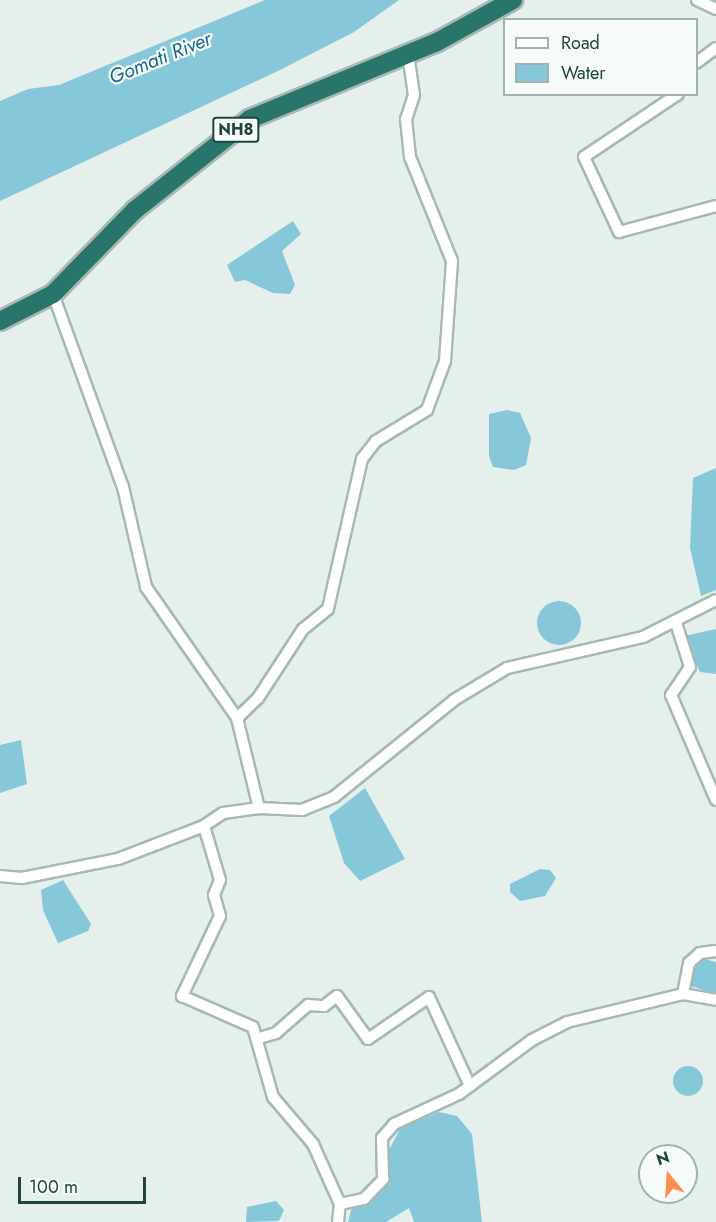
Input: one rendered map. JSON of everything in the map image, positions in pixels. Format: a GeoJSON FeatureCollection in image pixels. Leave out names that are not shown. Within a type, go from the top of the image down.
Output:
{"type":"FeatureCollection","features":[{"type":"Feature","properties":{"kind":"highway","name":"NH8"},"geometry":{"type":"LineString","coordinates":[[0,321],[53,294],[135,210],[250,119],[408,54],[513,0]]}},
{"type":"Feature","properties":{"kind":"street"},"geometry":{"type":"LineString","coordinates":[[697,0],[716,9]]}},
{"type":"Feature","properties":{"kind":"street"},"geometry":{"type":"LineString","coordinates":[[698,62],[716,48]]}},
{"type":"Feature","properties":{"kind":"street"},"geometry":{"type":"LineString","coordinates":[[237,718],[258,698],[303,629],[328,609],[362,459],[376,441],[427,410],[445,361],[452,261],[410,157],[406,119],[414,95],[408,54]]}},
{"type":"Feature","properties":{"kind":"street"},"geometry":{"type":"LineString","coordinates":[[675,96],[584,157],[619,232],[716,206]]}},
{"type":"Feature","properties":{"kind":"street"},"geometry":{"type":"LineString","coordinates":[[53,294],[123,487],[146,586],[237,718],[259,808]]}},
{"type":"Feature","properties":{"kind":"street"},"geometry":{"type":"LineString","coordinates":[[0,876],[22,878],[117,859],[204,826],[223,813],[259,808],[302,810],[334,797],[454,700],[507,668],[643,637],[676,623],[716,600]]}},
{"type":"Feature","properties":{"kind":"street"},"geometry":{"type":"LineString","coordinates":[[676,623],[690,667],[671,695],[716,800]]}},
{"type":"Feature","properties":{"kind":"street"},"geometry":{"type":"LineString","coordinates":[[204,826],[220,880],[214,894],[220,916],[182,996],[247,1022],[259,1038],[273,1097],[313,1144],[340,1204],[338,1222]]}},
{"type":"Feature","properties":{"kind":"street"},"geometry":{"type":"LineString","coordinates":[[683,994],[689,963],[700,953],[716,951]]}},
{"type":"Feature","properties":{"kind":"street"},"geometry":{"type":"LineString","coordinates":[[340,1204],[364,1199],[383,1179],[382,1138],[394,1124],[470,1086],[532,1040],[567,1022],[683,994],[716,1000]]}},
{"type":"Feature","properties":{"kind":"street"},"geometry":{"type":"LineString","coordinates":[[259,1038],[276,1033],[308,1005],[324,1006],[337,996],[368,1039],[429,997],[470,1086]]}},
{"type":"Feature","properties":{"kind":"water","name":"Gomati River"},"geometry":{"type":"Polygon","coordinates":[[[265,0],[399,0],[354,32],[280,70],[0,201],[0,101],[28,89],[59,85],[265,0]]]}},
{"type":"Feature","properties":{"kind":"water"},"geometry":{"type":"Polygon","coordinates":[[[293,221],[301,234],[282,251],[295,285],[290,294],[273,293],[245,280],[235,282],[227,265],[293,221]]]}},
{"type":"Feature","properties":{"kind":"water"},"geometry":{"type":"Polygon","coordinates":[[[507,410],[520,413],[531,438],[526,465],[514,470],[493,467],[489,456],[489,414],[507,410]]]}},
{"type":"Feature","properties":{"kind":"water"},"geometry":{"type":"Polygon","coordinates":[[[716,468],[716,590],[701,596],[690,548],[693,478],[716,468]]]}},
{"type":"Feature","properties":{"kind":"water"},"geometry":{"type":"Polygon","coordinates":[[[559,601],[568,602],[575,607],[580,614],[580,632],[575,639],[568,644],[559,645],[550,644],[543,639],[538,632],[537,623],[538,614],[543,607],[550,602],[559,601]]]}},
{"type":"Feature","properties":{"kind":"water"},"geometry":{"type":"Polygon","coordinates":[[[716,629],[716,674],[700,672],[684,636],[716,629]]]}},
{"type":"Feature","properties":{"kind":"water"},"geometry":{"type":"Polygon","coordinates":[[[21,740],[27,784],[0,793],[0,745],[21,740]]]}},
{"type":"Feature","properties":{"kind":"water"},"geometry":{"type":"Polygon","coordinates":[[[365,788],[405,859],[360,881],[344,863],[329,816],[365,788]]]}},
{"type":"Feature","properties":{"kind":"water"},"geometry":{"type":"Polygon","coordinates":[[[540,869],[550,870],[556,878],[545,896],[520,901],[510,892],[510,884],[540,869]]]}},
{"type":"Feature","properties":{"kind":"water"},"geometry":{"type":"Polygon","coordinates":[[[63,880],[91,924],[88,931],[58,943],[43,910],[41,890],[63,880]]]}},
{"type":"Feature","properties":{"kind":"water"},"geometry":{"type":"Polygon","coordinates":[[[700,958],[716,962],[716,994],[691,986],[690,969],[700,958]]]}},
{"type":"Feature","properties":{"kind":"water"},"geometry":{"type":"Polygon","coordinates":[[[688,1066],[694,1067],[702,1075],[702,1087],[694,1095],[688,1096],[682,1095],[674,1087],[673,1081],[674,1075],[682,1067],[688,1066]]]}},
{"type":"Feature","properties":{"kind":"water"},"geometry":{"type":"Polygon","coordinates":[[[439,1112],[457,1116],[472,1134],[482,1222],[414,1222],[409,1208],[386,1222],[348,1222],[351,1210],[390,1184],[388,1152],[401,1127],[439,1112]]]}},
{"type":"Feature","properties":{"kind":"water"},"geometry":{"type":"Polygon","coordinates":[[[276,1201],[284,1210],[279,1221],[246,1222],[247,1207],[276,1201]]]}}]}
